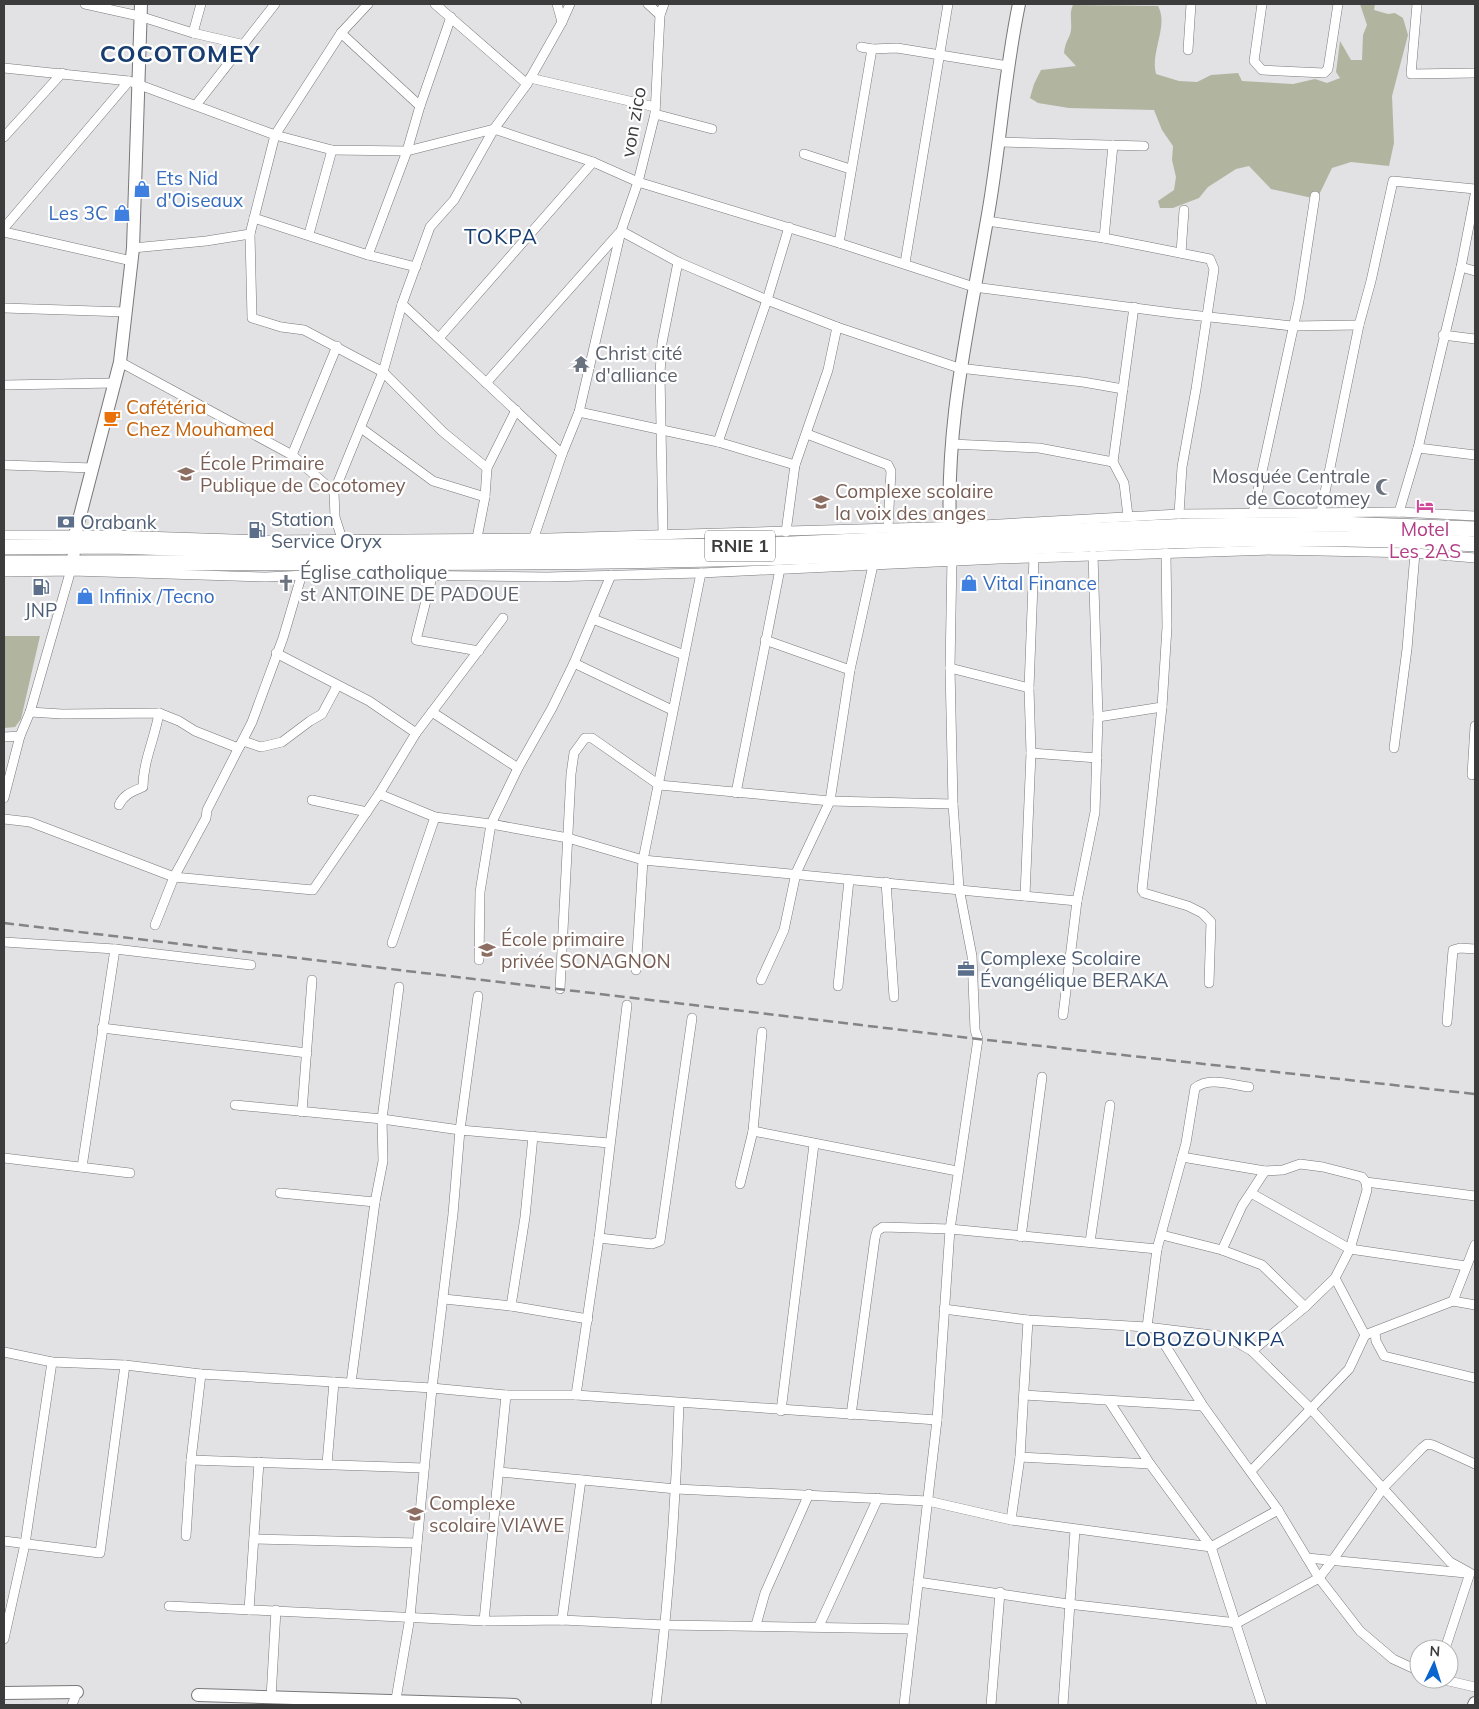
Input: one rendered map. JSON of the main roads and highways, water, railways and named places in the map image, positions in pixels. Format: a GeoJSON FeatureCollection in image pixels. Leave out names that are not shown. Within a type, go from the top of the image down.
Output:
{"type":"FeatureCollection","features":[{"type":"Feature","properties":{"kind":"highway","name":"RNIE 1"},"geometry":{"type":"LineString","coordinates":[[4,563],[72,567],[548,562],[951,544],[1190,526],[1328,524],[1475,529]]}},
{"type":"Feature","properties":{"kind":"highway","name":"RNIE 1"},"geometry":{"type":"LineString","coordinates":[[4,547],[74,541],[267,550],[951,544],[1260,538],[1354,538],[1475,544]]}},
{"type":"Feature","properties":{"kind":"main road"},"geometry":{"type":"LineString","coordinates":[[951,544],[951,444],[959,368],[987,221],[1000,142],[1008,66],[1019,4]]}},
{"type":"Feature","properties":{"kind":"main road"},"geometry":{"type":"LineString","coordinates":[[72,567],[74,541],[120,362],[132,254],[133,83],[140,10]]}},
{"type":"Feature","properties":{"kind":"main road"},"geometry":{"type":"LineString","coordinates":[[4,1692],[77,1692]]}},
{"type":"Feature","properties":{"kind":"main road"},"geometry":{"type":"LineString","coordinates":[[198,1695],[395,1703],[515,1705]]}},
{"type":"Feature","properties":{"kind":"railway"},"geometry":{"type":"LineString","coordinates":[[4,923],[978,1039],[1475,1094]]}},
{"type":"Feature","properties":{"kind":"place","name":"Ets Nid d'Oiseaux"},"geometry":{"type":"Point","coordinates":[142,189]}},
{"type":"Feature","properties":{"kind":"place","name":"Les 3C"},"geometry":{"type":"Point","coordinates":[122,213]}},
{"type":"Feature","properties":{"kind":"place","name":"Christ cité d'alliance"},"geometry":{"type":"Point","coordinates":[581,364]}},
{"type":"Feature","properties":{"kind":"place","name":"Cafétéria Chez Mouhamed"},"geometry":{"type":"Point","coordinates":[112,418]}},
{"type":"Feature","properties":{"kind":"place","name":"École Primaire Publique de Cocotomey"},"geometry":{"type":"Point","coordinates":[186,474]}},
{"type":"Feature","properties":{"kind":"place","name":"Mosquée Centrale de Cocotomey"},"geometry":{"type":"Point","coordinates":[1384,487]}},
{"type":"Feature","properties":{"kind":"place","name":"Complexe scolaire la voix des anges"},"geometry":{"type":"Point","coordinates":[821,502]}},
{"type":"Feature","properties":{"kind":"place","name":"Motel Les 2AS"},"geometry":{"type":"Point","coordinates":[1425,506]}},
{"type":"Feature","properties":{"kind":"place","name":"Orabank"},"geometry":{"type":"Point","coordinates":[66,522]}},
{"type":"Feature","properties":{"kind":"place","name":"Station Service Oryx"},"geometry":{"type":"Point","coordinates":[257,530]}},
{"type":"Feature","properties":{"kind":"place","name":"Église catholique st ANTOINE DE PADOUE"},"geometry":{"type":"Point","coordinates":[286,583]}},
{"type":"Feature","properties":{"kind":"place","name":"Vital Finance"},"geometry":{"type":"Point","coordinates":[969,583]}},
{"type":"Feature","properties":{"kind":"place","name":"JNP"},"geometry":{"type":"Point","coordinates":[41,587]}},
{"type":"Feature","properties":{"kind":"place","name":"Infinix /Tecno"},"geometry":{"type":"Point","coordinates":[85,596]}},
{"type":"Feature","properties":{"kind":"place","name":"École primaire privée SONAGNON"},"geometry":{"type":"Point","coordinates":[487,950]}},
{"type":"Feature","properties":{"kind":"place","name":"Complexe Scolaire Évangélique BERAKA"},"geometry":{"type":"Point","coordinates":[966,969]}},
{"type":"Feature","properties":{"kind":"place","name":"Complexe scolaire VIAWE"},"geometry":{"type":"Point","coordinates":[415,1514]}},
{"type":"Feature","properties":{"kind":"district","name":"COCOTOMEY"},"geometry":{"type":"Point","coordinates":[180,54]}},
{"type":"Feature","properties":{"kind":"district","name":"TOKPA"},"geometry":{"type":"Point","coordinates":[501,237]}},
{"type":"Feature","properties":{"kind":"district","name":"LOBOZOUNKPA"},"geometry":{"type":"Point","coordinates":[1205,1339]}}]}
